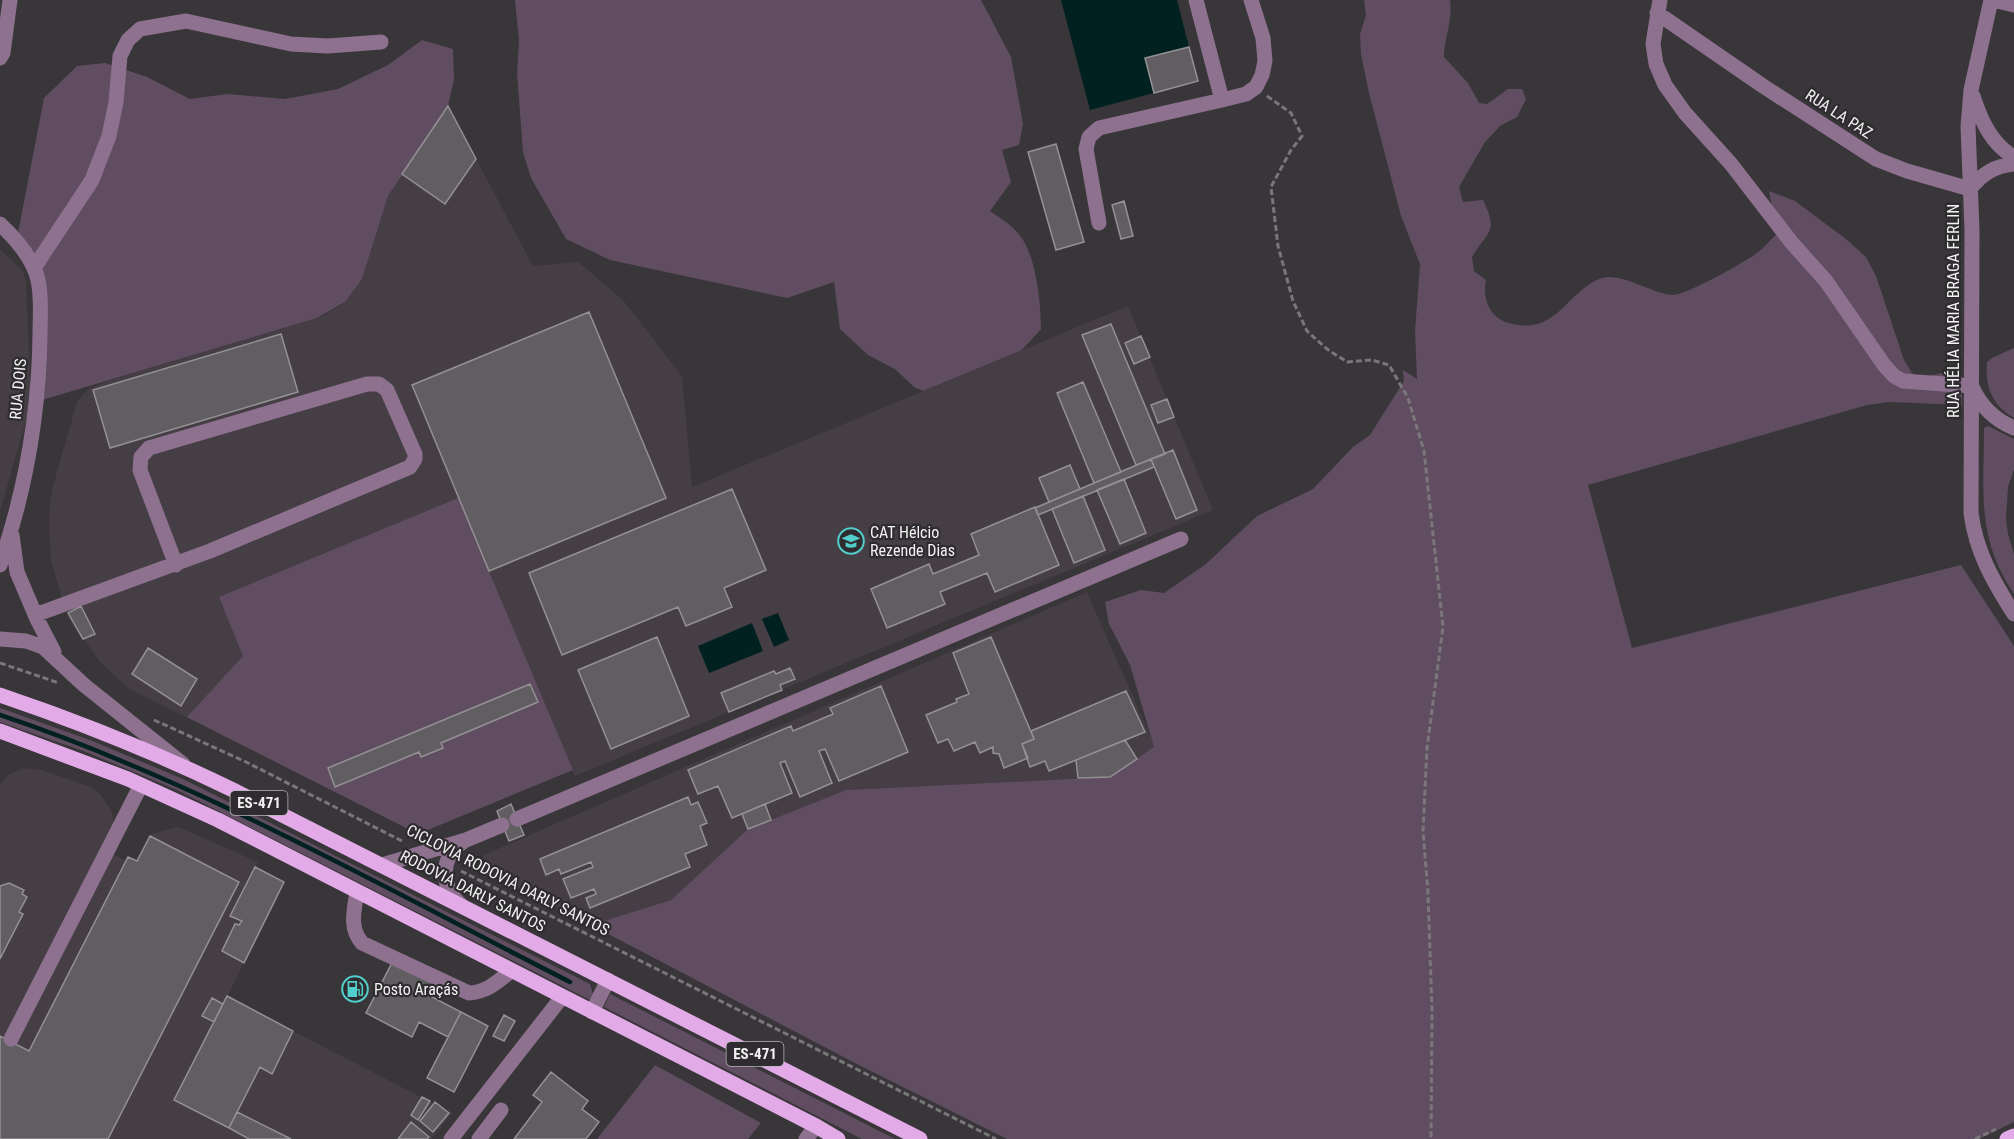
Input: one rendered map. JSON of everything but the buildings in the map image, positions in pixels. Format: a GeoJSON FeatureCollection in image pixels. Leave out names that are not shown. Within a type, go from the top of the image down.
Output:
{"type":"FeatureCollection","features":[{"type":"Feature","properties":{"kind":"main road","name":"RODOVIA DARLY SANTOS"},"geometry":{"type":"LineString","coordinates":[[0,695],[94,729],[188,768],[920,1139]]}},
{"type":"Feature","properties":{"kind":"main road","name":"ES-471"},"geometry":{"type":"LineString","coordinates":[[0,731],[141,785],[218,820],[838,1139]]}},
{"type":"Feature","properties":{"kind":"main road"},"geometry":{"type":"LineString","coordinates":[[2007,1139],[2014,1136]]}},
{"type":"Feature","properties":{"kind":"street"},"geometry":{"type":"LineString","coordinates":[[0,57],[3,53],[10,0]]}},
{"type":"Feature","properties":{"kind":"street"},"geometry":{"type":"LineString","coordinates":[[1196,0],[1222,100]]}},
{"type":"Feature","properties":{"kind":"street"},"geometry":{"type":"LineString","coordinates":[[1099,223],[1086,149],[1089,137],[1099,128],[1246,94],[1256,87],[1265,61],[1263,38],[1251,0]]}},
{"type":"Feature","properties":{"kind":"street"},"geometry":{"type":"LineString","coordinates":[[1992,0],[2014,5]]}},
{"type":"Feature","properties":{"kind":"street","name":"RUA HÉLIA MARIA BRAGA FERLIN"},"geometry":{"type":"LineString","coordinates":[[1992,0],[1971,90],[1968,126],[1972,386],[1971,497],[1973,527],[1982,558],[2014,614]]}},
{"type":"Feature","properties":{"kind":"street"},"geometry":{"type":"LineString","coordinates":[[1658,6],[1653,44],[1656,64],[1665,85],[1685,112],[1731,164],[1792,243],[1826,281],[1884,365],[1894,376],[1903,381],[1972,386],[1989,413],[1997,420],[2014,428]]}},
{"type":"Feature","properties":{"kind":"street","name":"RUA LA PAZ"},"geometry":{"type":"LineString","coordinates":[[1658,6],[1763,86],[1876,159],[1907,171],[1970,189]]}},
{"type":"Feature","properties":{"kind":"street"},"geometry":{"type":"LineString","coordinates":[[34,268],[92,180],[109,136],[116,102],[120,56],[128,40],[140,29],[186,21],[291,44],[328,46],[381,42]]}},
{"type":"Feature","properties":{"kind":"street"},"geometry":{"type":"LineString","coordinates":[[1971,90],[1979,115],[1989,134],[1999,147],[2014,157]]}},
{"type":"Feature","properties":{"kind":"street"},"geometry":{"type":"LineString","coordinates":[[1970,189],[1980,176],[1990,170],[2014,164]]}},
{"type":"Feature","properties":{"kind":"street","name":"RUA DOIS"},"geometry":{"type":"LineString","coordinates":[[0,224],[17,240],[34,268],[40,300],[39,375],[34,423],[11,532],[0,565]]}},
{"type":"Feature","properties":{"kind":"street"},"geometry":{"type":"LineString","coordinates":[[35,615],[176,565],[410,467],[415,454],[387,390],[379,384],[367,384],[149,448],[141,457],[140,470],[176,565]]}},
{"type":"Feature","properties":{"kind":"street"},"geometry":{"type":"LineString","coordinates":[[11,532],[17,572],[35,615],[57,658]]}},
{"type":"Feature","properties":{"kind":"street"},"geometry":{"type":"LineString","coordinates":[[517,819],[1181,539]]}},
{"type":"Feature","properties":{"kind":"street"},"geometry":{"type":"LineString","coordinates":[[0,639],[26,641],[43,647],[84,684],[188,768]]}},
{"type":"Feature","properties":{"kind":"street"},"geometry":{"type":"LineString","coordinates":[[11,1039],[141,785]]}},
{"type":"Feature","properties":{"kind":"street"},"geometry":{"type":"LineString","coordinates":[[382,865],[466,840],[502,825]]}},
{"type":"Feature","properties":{"kind":"street"},"geometry":{"type":"LineString","coordinates":[[460,904],[449,892],[445,877],[447,863],[452,852],[466,840]]}},
{"type":"Feature","properties":{"kind":"street"},"geometry":{"type":"LineString","coordinates":[[357,892],[352,918],[356,935],[362,943],[468,993],[490,988],[512,971]]}},
{"type":"Feature","properties":{"kind":"street"},"geometry":{"type":"LineString","coordinates":[[592,1012],[608,981]]}},
{"type":"Feature","properties":{"kind":"street"},"geometry":{"type":"LineString","coordinates":[[459,1136],[562,997]]}},
{"type":"Feature","properties":{"kind":"street"},"geometry":{"type":"LineString","coordinates":[[479,1139],[501,1110]]}},
{"type":"Feature","properties":{"kind":"street"},"geometry":{"type":"LineString","coordinates":[[806,1139],[816,1126]]}},
{"type":"Feature","properties":{"kind":"path"},"geometry":{"type":"LineString","coordinates":[[1256,87],[1291,113],[1302,136],[1271,187],[1278,246],[1293,301],[1307,332],[1347,362],[1372,360],[1389,364],[1408,398],[1424,451],[1443,627],[1427,748],[1423,831],[1430,922],[1431,1139]]}},
{"type":"Feature","properties":{"kind":"path"},"geometry":{"type":"LineString","coordinates":[[0,663],[67,686]]}},
{"type":"Feature","properties":{"kind":"path","name":"CICLOVIA RODOVIA DARLY SANTOS"},"geometry":{"type":"LineString","coordinates":[[153,719],[246,762],[425,852]]}},
{"type":"Feature","properties":{"kind":"path","name":"CICLOVIA RODOVIA DARLY SANTOS"},"geometry":{"type":"LineString","coordinates":[[447,863],[996,1139]]}},
{"type":"Feature","properties":{"kind":"shaded area"},"geometry":{"type":"Polygon","coordinates":[[[515,0],[981,0],[1011,57],[1023,124],[1019,145],[1002,150],[1011,182],[990,211],[1013,228],[1023,240],[1028,251],[1036,277],[1041,329],[1022,350],[923,391],[914,387],[895,369],[868,355],[840,329],[834,282],[787,298],[610,260],[566,239],[531,178],[523,152],[517,73],[519,41],[515,0]]]}},
{"type":"Feature","properties":{"kind":"shaded area"},"geometry":{"type":"Polygon","coordinates":[[[1364,0],[1450,0],[1444,57],[1468,83],[1479,103],[1487,104],[1508,89],[1522,89],[1526,99],[1517,117],[1500,126],[1485,142],[1459,187],[1463,202],[1483,200],[1488,211],[1491,225],[1489,231],[1472,257],[1474,271],[1486,280],[1485,295],[1488,305],[1499,319],[1518,325],[1544,322],[1591,283],[1602,278],[1627,280],[1672,295],[1701,285],[1760,251],[1777,234],[1769,191],[1795,201],[1866,257],[1876,276],[1904,360],[1912,373],[1919,378],[1961,369],[1962,405],[1889,402],[1867,405],[1588,485],[1632,648],[1961,565],[2014,646],[2014,1122],[1979,1139],[1007,1139],[857,1064],[591,925],[671,900],[748,829],[846,790],[1110,777],[1154,747],[1130,665],[1109,624],[1105,602],[1141,590],[1164,593],[1206,564],[1257,516],[1313,489],[1353,447],[1370,435],[1404,381],[1403,370],[1417,379],[1415,331],[1420,264],[1401,216],[1369,93],[1361,54],[1360,34],[1366,15],[1364,0]]]}},
{"type":"Feature","properties":{"kind":"shaded area"},"geometry":{"type":"Polygon","coordinates":[[[422,40],[453,49],[454,80],[448,106],[388,196],[362,279],[345,302],[317,318],[42,400],[47,313],[18,233],[44,98],[77,66],[105,63],[147,77],[190,99],[227,94],[285,99],[338,89],[388,65],[422,40]]]}},
{"type":"Feature","properties":{"kind":"shaded area"},"geometry":{"type":"Polygon","coordinates":[[[448,106],[533,266],[578,262],[623,300],[682,376],[692,487],[1128,306],[1213,510],[575,776],[572,770],[418,834],[128,688],[100,662],[78,631],[64,605],[51,561],[50,504],[77,402],[87,390],[104,382],[317,318],[345,302],[362,279],[388,196],[448,106]]]}},
{"type":"Feature","properties":{"kind":"shaded area"},"geometry":{"type":"Polygon","coordinates":[[[0,249],[23,271],[26,281],[31,403],[0,511],[0,249]]]}},
{"type":"Feature","properties":{"kind":"shaded area"},"geometry":{"type":"Polygon","coordinates":[[[2014,348],[2014,418],[1995,401],[1987,379],[1987,362],[2014,348]]]}},
{"type":"Feature","properties":{"kind":"shaded area"},"geometry":{"type":"Polygon","coordinates":[[[1988,426],[2014,439],[2014,469],[2008,487],[2006,519],[2014,554],[2014,594],[1993,553],[1988,534],[1983,494],[1984,428],[1988,426]]]}},
{"type":"Feature","properties":{"kind":"shaded area"},"geometry":{"type":"Polygon","coordinates":[[[458,498],[573,770],[418,834],[187,717],[243,656],[219,597],[458,498]]]}},
{"type":"Feature","properties":{"kind":"shaded area"},"geometry":{"type":"Polygon","coordinates":[[[1087,592],[1155,747],[1110,777],[846,790],[748,829],[671,900],[591,925],[475,865],[486,854],[1087,592]]]}},
{"type":"Feature","properties":{"kind":"shaded area"},"geometry":{"type":"Polygon","coordinates":[[[0,708],[90,740],[183,779],[590,984],[593,994],[590,1000],[177,790],[86,752],[0,722],[0,708]]]}},
{"type":"Feature","properties":{"kind":"shaded area"},"geometry":{"type":"Polygon","coordinates":[[[24,768],[41,770],[91,787],[99,793],[110,808],[113,817],[114,825],[107,851],[126,861],[128,857],[137,861],[151,834],[178,827],[258,862],[255,868],[284,882],[227,997],[452,1113],[431,1139],[0,1139],[0,784],[8,775],[24,768]]]}},
{"type":"Feature","properties":{"kind":"shaded area"},"geometry":{"type":"Polygon","coordinates":[[[610,994],[895,1139],[862,1139],[604,1007],[610,994]]]}},
{"type":"Feature","properties":{"kind":"shaded area"},"geometry":{"type":"Polygon","coordinates":[[[655,1065],[761,1123],[748,1139],[597,1139],[655,1065]]]}},
{"type":"Feature","properties":{"kind":"water"},"geometry":{"type":"Polygon","coordinates":[[[1061,0],[1177,0],[1189,47],[1145,58],[1154,93],[1090,110],[1061,0]]]}},
{"type":"Feature","properties":{"kind":"water"},"geometry":{"type":"Polygon","coordinates":[[[778,613],[789,640],[774,647],[762,619],[778,613]]]}},
{"type":"Feature","properties":{"kind":"water"},"geometry":{"type":"Polygon","coordinates":[[[752,623],[763,651],[709,673],[698,646],[752,623]]]}},
{"type":"Feature","properties":{"kind":"waterway"},"geometry":{"type":"LineString","coordinates":[[0,715],[74,742],[218,804],[360,873],[570,982]]}},
{"type":"Feature","properties":{"kind":"place","name":"CAT Hélcio Rezende Dias"},"geometry":{"type":"Point","coordinates":[851,541]}},
{"type":"Feature","properties":{"kind":"place","name":"Posto Araçás"},"geometry":{"type":"Point","coordinates":[355,989]}}]}
